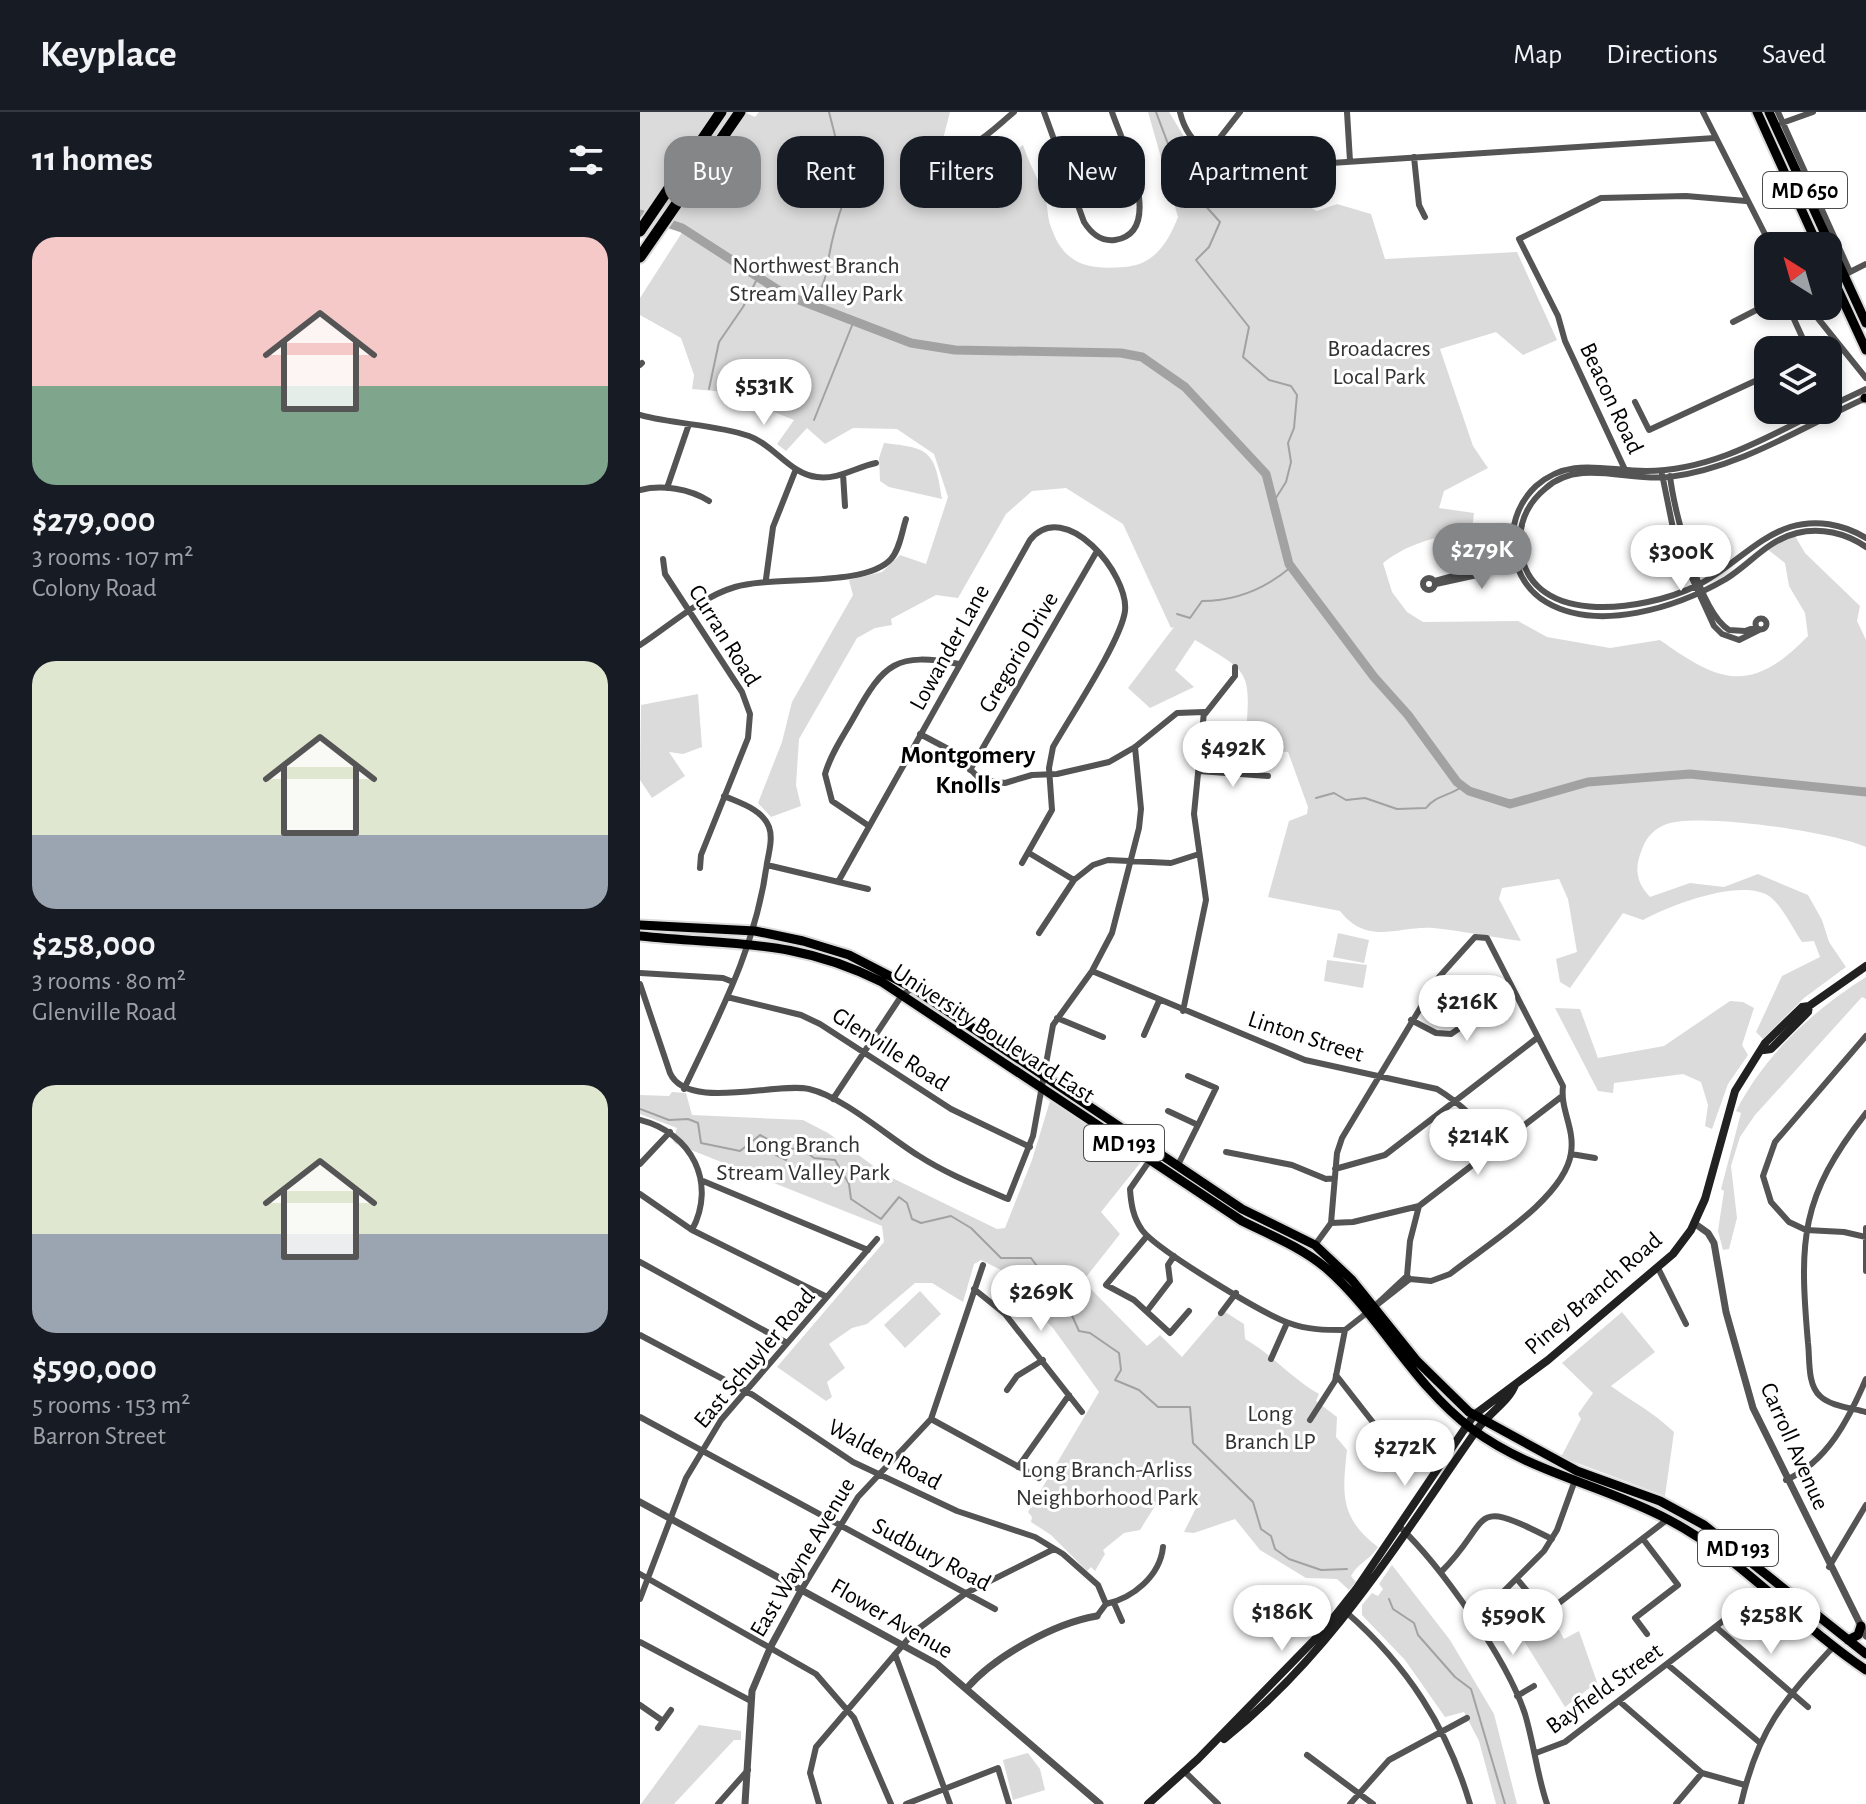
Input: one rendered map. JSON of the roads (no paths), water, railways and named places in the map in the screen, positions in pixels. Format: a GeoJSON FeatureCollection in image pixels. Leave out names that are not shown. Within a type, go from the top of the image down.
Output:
{"type":"FeatureCollection","features":[{"type":"Feature","properties":{"kind":"highway"},"geometry":{"type":"LineString","coordinates":[[640,231],[721,112]]}},
{"type":"Feature","properties":{"kind":"highway"},"geometry":{"type":"LineString","coordinates":[[640,257],[740,112]]}},
{"type":"Feature","properties":{"kind":"main road","name":"MD 650"},"geometry":{"type":"LineString","coordinates":[[1757,112],[1812,232]]}},
{"type":"Feature","properties":{"kind":"main road","name":"MD 650"},"geometry":{"type":"LineString","coordinates":[[1769,112],[1848,274],[1866,323]]}},
{"type":"Feature","properties":{"kind":"main road"},"geometry":{"type":"LineString","coordinates":[[1842,298],[1866,350]]}},
{"type":"Feature","properties":{"kind":"main road","name":"University Boulevard East"},"geometry":{"type":"LineString","coordinates":[[640,925],[755,931],[830,948],[913,988],[1242,1209],[1315,1245],[1417,1361],[1478,1418],[1577,1471],[1660,1501],[1690,1516],[1732,1544],[1866,1654]]}},
{"type":"Feature","properties":{"kind":"main road","name":"University Boulevard East"},"geometry":{"type":"LineString","coordinates":[[640,936],[750,943],[828,959],[872,977],[1242,1221],[1309,1255],[1372,1308],[1429,1391],[1475,1431],[1510,1453],[1574,1483],[1668,1519],[1708,1544],[1766,1588],[1866,1670]]}},
{"type":"Feature","properties":{"kind":"main road","name":"Piney Branch Road"},"geometry":{"type":"LineString","coordinates":[[1345,1612],[1466,1424],[1512,1395],[1515,1385],[1658,1268],[1694,1223],[1709,1185],[1735,1091],[1764,1050],[1765,1043],[1802,1007],[1809,1006],[1866,966]]}},
{"type":"Feature","properties":{"kind":"main road","name":"Piney Branch Road"},"geometry":{"type":"LineString","coordinates":[[1148,1804],[1303,1668],[1407,1533],[1475,1431],[1478,1418]]}},
{"type":"Feature","properties":{"kind":"main road"},"geometry":{"type":"LineString","coordinates":[[1848,1640],[1858,1635],[1861,1626]]}},
{"type":"Feature","properties":{"kind":"street"},"geometry":{"type":"LineString","coordinates":[[985,136],[1014,112]]}},
{"type":"Feature","properties":{"kind":"street"},"geometry":{"type":"LineString","coordinates":[[1044,112],[1084,222],[1096,236],[1112,241],[1126,237],[1141,217],[1141,200],[1112,112]]}},
{"type":"Feature","properties":{"kind":"street"},"geometry":{"type":"LineString","coordinates":[[1180,112],[1191,136]]}},
{"type":"Feature","properties":{"kind":"street"},"geometry":{"type":"LineString","coordinates":[[1221,136],[1240,112]]}},
{"type":"Feature","properties":{"kind":"street"},"geometry":{"type":"LineString","coordinates":[[1347,112],[1350,161]]}},
{"type":"Feature","properties":{"kind":"street"},"geometry":{"type":"LineString","coordinates":[[1703,112],[1763,232]]}},
{"type":"Feature","properties":{"kind":"street"},"geometry":{"type":"LineString","coordinates":[[1778,112],[1848,274]]}},
{"type":"Feature","properties":{"kind":"street"},"geometry":{"type":"LineString","coordinates":[[1782,123],[1813,112]]}},
{"type":"Feature","properties":{"kind":"street"},"geometry":{"type":"LineString","coordinates":[[1336,162],[1715,138]]}},
{"type":"Feature","properties":{"kind":"street"},"geometry":{"type":"LineString","coordinates":[[1414,157],[1419,205],[1425,217]]}},
{"type":"Feature","properties":{"kind":"street","name":"Beacon Road"},"geometry":{"type":"LineString","coordinates":[[1627,474],[1562,333],[1558,316],[1519,239],[1601,198],[1686,196],[1746,201]]}},
{"type":"Feature","properties":{"kind":"street"},"geometry":{"type":"LineString","coordinates":[[1842,277],[1866,264]]}},
{"type":"Feature","properties":{"kind":"street"},"geometry":{"type":"LineString","coordinates":[[1733,322],[1754,311]]}},
{"type":"Feature","properties":{"kind":"street"},"geometry":{"type":"LineString","coordinates":[[1819,320],[1866,378]]}},
{"type":"Feature","properties":{"kind":"street"},"geometry":{"type":"LineString","coordinates":[[1635,402],[1649,430],[1754,381]]}},
{"type":"Feature","properties":{"kind":"street"},"geometry":{"type":"LineString","coordinates":[[1842,403],[1866,396]]}},
{"type":"Feature","properties":{"kind":"street"},"geometry":{"type":"LineString","coordinates":[[1866,396],[1738,459],[1666,474],[1627,474],[1590,466],[1568,468],[1547,477],[1514,524],[1519,562],[1540,599],[1566,611],[1626,614],[1700,588],[1742,568],[1770,545],[1795,533],[1831,532],[1866,547]]}},
{"type":"Feature","properties":{"kind":"street"},"geometry":{"type":"LineString","coordinates":[[640,415],[728,429],[754,438],[796,469],[819,478],[876,463]]}},
{"type":"Feature","properties":{"kind":"street"},"geometry":{"type":"LineString","coordinates":[[667,488],[689,424]]}},
{"type":"Feature","properties":{"kind":"street"},"geometry":{"type":"LineString","coordinates":[[1666,474],[1736,452],[1793,424]]}},
{"type":"Feature","properties":{"kind":"street"},"geometry":{"type":"LineString","coordinates":[[766,579],[773,527],[796,469]]}},
{"type":"Feature","properties":{"kind":"street"},"geometry":{"type":"LineString","coordinates":[[843,474],[845,506]]}},
{"type":"Feature","properties":{"kind":"street","name":"Beacon Road"},"geometry":{"type":"LineString","coordinates":[[1666,474],[1672,531],[1722,634],[1739,640],[1758,628]]}},
{"type":"Feature","properties":{"kind":"street"},"geometry":{"type":"LineString","coordinates":[[640,490],[667,488],[693,492],[709,501]]}},
{"type":"Feature","properties":{"kind":"street"},"geometry":{"type":"LineString","coordinates":[[640,645],[730,588],[766,579],[828,578],[881,567],[896,553],[906,519]]}},
{"type":"Feature","properties":{"kind":"street"},"geometry":{"type":"LineString","coordinates":[[1700,588],[1766,538],[1793,526],[1832,524],[1866,538]]}},
{"type":"Feature","properties":{"kind":"street","name":"Lowander Lane"},"geometry":{"type":"LineString","coordinates":[[838,882],[1030,540],[1045,528],[1057,527],[1073,532],[1097,551]]}},
{"type":"Feature","properties":{"kind":"street"},"geometry":{"type":"LineString","coordinates":[[1022,863],[1052,810],[1050,774],[1053,747],[1118,632],[1125,610],[1120,586],[1097,551]]}},
{"type":"Feature","properties":{"kind":"street","name":"Gregorio Drive"},"geometry":{"type":"LineString","coordinates":[[970,770],[1097,551]]}},
{"type":"Feature","properties":{"kind":"street","name":"Curran Road"},"geometry":{"type":"LineString","coordinates":[[663,559],[665,574],[742,692],[750,714],[748,738],[701,855],[700,868]]}},
{"type":"Feature","properties":{"kind":"street"},"geometry":{"type":"LineString","coordinates":[[1435,582],[1519,562]]}},
{"type":"Feature","properties":{"kind":"street"},"geometry":{"type":"LineString","coordinates":[[869,826],[832,801],[825,774],[864,699],[876,678],[903,661],[917,659],[959,664]]}},
{"type":"Feature","properties":{"kind":"street"},"geometry":{"type":"LineString","coordinates":[[1183,1011],[1208,879],[1199,854],[1194,814],[1205,714],[1235,676],[1235,667]]}},
{"type":"Feature","properties":{"kind":"street"},"geometry":{"type":"LineString","coordinates":[[920,734],[952,751],[981,780],[995,784],[1109,762],[1135,747],[1177,713],[1197,711],[1205,714]]}},
{"type":"Feature","properties":{"kind":"street"},"geometry":{"type":"LineString","coordinates":[[640,984],[670,1073],[684,1089],[725,1093],[799,1088],[833,1099],[922,1158],[1008,1199],[1030,1147],[1057,1018],[1092,971],[1112,933],[1141,809],[1135,747]]}},
{"type":"Feature","properties":{"kind":"street"},"geometry":{"type":"LineString","coordinates":[[1199,771],[1268,776]]}},
{"type":"Feature","properties":{"kind":"street"},"geometry":{"type":"LineString","coordinates":[[684,1089],[755,931],[771,837],[765,820],[755,810],[724,796]]}},
{"type":"Feature","properties":{"kind":"street"},"geometry":{"type":"LineString","coordinates":[[1029,853],[1074,880]]}},
{"type":"Feature","properties":{"kind":"street"},"geometry":{"type":"LineString","coordinates":[[1039,933],[1074,880],[1093,865],[1108,860],[1130,864],[1171,863],[1199,854]]}},
{"type":"Feature","properties":{"kind":"street"},"geometry":{"type":"LineString","coordinates":[[767,865],[868,889]]}},
{"type":"Feature","properties":{"kind":"street"},"geometry":{"type":"LineString","coordinates":[[1315,1245],[1331,1223],[1335,1169],[1342,1138],[1439,977],[1475,937],[1487,938],[1563,1086],[1561,1097],[1572,1127],[1571,1154],[1563,1179],[1553,1191],[1450,1274],[1431,1281],[1408,1277]]}},
{"type":"Feature","properties":{"kind":"street","name":"Linton Street"},"geometry":{"type":"LineString","coordinates":[[1092,971],[1305,1060],[1420,1084],[1456,1099],[1474,1115],[1497,1146]]}},
{"type":"Feature","properties":{"kind":"street"},"geometry":{"type":"LineString","coordinates":[[640,973],[723,978],[733,982]]}},
{"type":"Feature","properties":{"kind":"street"},"geometry":{"type":"LineString","coordinates":[[833,1099],[902,995],[913,988]]}},
{"type":"Feature","properties":{"kind":"street"},"geometry":{"type":"LineString","coordinates":[[1411,1020],[1436,1033],[1451,1034],[1513,991]]}},
{"type":"Feature","properties":{"kind":"street","name":"Glenville Road"},"geometry":{"type":"LineString","coordinates":[[727,997],[801,1015],[865,1051],[951,1109],[1030,1147]]}},
{"type":"Feature","properties":{"kind":"street"},"geometry":{"type":"LineString","coordinates":[[1144,1035],[1159,1001]]}},
{"type":"Feature","properties":{"kind":"street"},"geometry":{"type":"LineString","coordinates":[[1057,1018],[1103,1037]]}},
{"type":"Feature","properties":{"kind":"street"},"geometry":{"type":"LineString","coordinates":[[1865,1237],[1844,1232],[1806,1230],[1789,1222],[1771,1202],[1763,1176],[1775,1142],[1866,1036]]}},
{"type":"Feature","properties":{"kind":"street"},"geometry":{"type":"LineString","coordinates":[[1335,1169],[1385,1155],[1537,1038]]}},
{"type":"Feature","properties":{"kind":"street"},"geometry":{"type":"LineString","coordinates":[[1178,1165],[1216,1088],[1188,1076]]}},
{"type":"Feature","properties":{"kind":"street"},"geometry":{"type":"LineString","coordinates":[[1331,1223],[1353,1222],[1419,1206],[1561,1097]]}},
{"type":"Feature","properties":{"kind":"street"},"geometry":{"type":"LineString","coordinates":[[1168,1111],[1198,1125]]}},
{"type":"Feature","properties":{"kind":"street"},"geometry":{"type":"LineString","coordinates":[[1866,1113],[1835,1152],[1818,1185],[1806,1230],[1803,1283],[1812,1385],[1823,1399],[1866,1412]]}},
{"type":"Feature","properties":{"kind":"street"},"geometry":{"type":"LineString","coordinates":[[640,1120],[670,1132],[689,1150],[703,1181],[701,1209],[692,1230]]}},
{"type":"Feature","properties":{"kind":"street"},"geometry":{"type":"LineString","coordinates":[[640,1164],[670,1132]]}},
{"type":"Feature","properties":{"kind":"street"},"geometry":{"type":"LineString","coordinates":[[1226,1152],[1292,1165],[1326,1179],[1335,1178]]}},
{"type":"Feature","properties":{"kind":"street"},"geometry":{"type":"LineString","coordinates":[[1571,1154],[1595,1158]]}},
{"type":"Feature","properties":{"kind":"street"},"geometry":{"type":"LineString","coordinates":[[1150,1160],[1130,1189],[1135,1216],[1147,1236],[1174,1256],[1287,1323],[1345,1330]]}},
{"type":"Feature","properties":{"kind":"street"},"geometry":{"type":"LineString","coordinates":[[703,1181],[868,1250]]}},
{"type":"Feature","properties":{"kind":"street"},"geometry":{"type":"LineString","coordinates":[[640,1194],[692,1230],[827,1297]]}},
{"type":"Feature","properties":{"kind":"street"},"geometry":{"type":"LineString","coordinates":[[1310,1420],[1336,1375],[1345,1330],[1408,1277],[1410,1241],[1419,1206]]}},
{"type":"Feature","properties":{"kind":"street","name":"Carroll Avenue"},"geometry":{"type":"LineString","coordinates":[[1694,1223],[1708,1233],[1714,1243],[1742,1373],[1753,1408],[1829,1567],[1866,1636]]}},
{"type":"Feature","properties":{"kind":"street"},"geometry":{"type":"LineString","coordinates":[[1866,1228],[1866,1271]]}},
{"type":"Feature","properties":{"kind":"street"},"geometry":{"type":"LineString","coordinates":[[1147,1236],[1106,1285],[1147,1311],[1170,1333],[1189,1311]]}},
{"type":"Feature","properties":{"kind":"street","name":"East Schuyler Road"},"geometry":{"type":"LineString","coordinates":[[640,1599],[701,1450],[745,1391],[877,1239]]}},
{"type":"Feature","properties":{"kind":"street"},"geometry":{"type":"LineString","coordinates":[[1147,1311],[1170,1281],[1168,1265],[1174,1256]]}},
{"type":"Feature","properties":{"kind":"street"},"geometry":{"type":"LineString","coordinates":[[640,1262],[787,1343]]}},
{"type":"Feature","properties":{"kind":"street","name":"East Wayne Avenue"},"geometry":{"type":"LineString","coordinates":[[745,1804],[751,1701],[757,1675],[840,1525],[878,1474],[931,1419],[983,1265]]}},
{"type":"Feature","properties":{"kind":"street"},"geometry":{"type":"LineString","coordinates":[[1658,1268],[1686,1324]]}},
{"type":"Feature","properties":{"kind":"street"},"geometry":{"type":"LineString","coordinates":[[974,1289],[1005,1314],[1082,1412]]}},
{"type":"Feature","properties":{"kind":"street"},"geometry":{"type":"LineString","coordinates":[[1221,1313],[1236,1293]]}},
{"type":"Feature","properties":{"kind":"street"},"geometry":{"type":"LineString","coordinates":[[1271,1359],[1287,1323]]}},
{"type":"Feature","properties":{"kind":"street","name":"Walden Road"},"geometry":{"type":"LineString","coordinates":[[640,1335],[745,1391],[836,1453],[957,1511],[1035,1537],[1098,1585],[1122,1621]]}},
{"type":"Feature","properties":{"kind":"street"},"geometry":{"type":"LineString","coordinates":[[1007,1390],[1017,1376],[1043,1360]]}},
{"type":"Feature","properties":{"kind":"street"},"geometry":{"type":"LineString","coordinates":[[1336,1375],[1375,1425],[1382,1464],[1386,1469]]}},
{"type":"Feature","properties":{"kind":"street"},"geometry":{"type":"LineString","coordinates":[[1786,1480],[1821,1456],[1852,1408],[1866,1379]]}},
{"type":"Feature","properties":{"kind":"street"},"geometry":{"type":"LineString","coordinates":[[1018,1467],[1069,1395]]}},
{"type":"Feature","properties":{"kind":"street","name":"Sudbury Road"},"geometry":{"type":"LineString","coordinates":[[640,1417],[995,1609]]}},
{"type":"Feature","properties":{"kind":"street"},"geometry":{"type":"LineString","coordinates":[[931,1419],[1039,1478]]}},
{"type":"Feature","properties":{"kind":"street"},"geometry":{"type":"LineString","coordinates":[[1474,1621],[1552,1539],[1574,1483]]}},
{"type":"Feature","properties":{"kind":"street","name":"Flower Avenue"},"geometry":{"type":"LineString","coordinates":[[640,1502],[937,1664],[1100,1804]]}},
{"type":"Feature","properties":{"kind":"street"},"geometry":{"type":"LineString","coordinates":[[1829,1567],[1866,1505]]}},
{"type":"Feature","properties":{"kind":"street"},"geometry":{"type":"LineString","coordinates":[[1441,1572],[1474,1527],[1488,1517],[1510,1518],[1552,1539]]}},
{"type":"Feature","properties":{"kind":"street"},"geometry":{"type":"LineString","coordinates":[[1517,1579],[1539,1605],[1547,1609],[1668,1519]]}},
{"type":"Feature","properties":{"kind":"street"},"geometry":{"type":"LineString","coordinates":[[1856,1521],[1866,1526]]}},
{"type":"Feature","properties":{"kind":"street"},"geometry":{"type":"LineString","coordinates":[[1399,1526],[1441,1572],[1474,1621],[1517,1696],[1536,1753],[1547,1804]]}},
{"type":"Feature","properties":{"kind":"street"},"geometry":{"type":"LineString","coordinates":[[1643,1539],[1678,1585],[1635,1618],[1647,1634]]}},
{"type":"Feature","properties":{"kind":"street"},"geometry":{"type":"LineString","coordinates":[[967,1688],[996,1659],[1075,1621],[1097,1616],[1110,1604],[1146,1583],[1159,1563],[1163,1547]]}},
{"type":"Feature","properties":{"kind":"street"},"geometry":{"type":"LineString","coordinates":[[819,1804],[810,1773],[820,1741],[903,1645],[931,1617],[966,1593],[1054,1549]]}},
{"type":"Feature","properties":{"kind":"street"},"geometry":{"type":"LineString","coordinates":[[640,1574],[816,1674],[847,1708],[891,1804]]}},
{"type":"Feature","properties":{"kind":"street","name":"Bayfield Street"},"geometry":{"type":"LineString","coordinates":[[1536,1753],[1565,1742],[1766,1588]]}},
{"type":"Feature","properties":{"kind":"street"},"geometry":{"type":"LineString","coordinates":[[1345,1612],[1403,1672],[1443,1730],[1470,1804]]}},
{"type":"Feature","properties":{"kind":"street"},"geometry":{"type":"LineString","coordinates":[[1716,1627],[1808,1707]]}},
{"type":"Feature","properties":{"kind":"street"},"geometry":{"type":"LineString","coordinates":[[640,1642],[751,1701]]}},
{"type":"Feature","properties":{"kind":"street"},"geometry":{"type":"LineString","coordinates":[[1741,1804],[1759,1742],[1791,1693],[1834,1646]]}},
{"type":"Feature","properties":{"kind":"street"},"geometry":{"type":"LineString","coordinates":[[895,1654],[950,1804]]}},
{"type":"Feature","properties":{"kind":"street"},"geometry":{"type":"LineString","coordinates":[[1668,1665],[1759,1742]]}},
{"type":"Feature","properties":{"kind":"street"},"geometry":{"type":"LineString","coordinates":[[1517,1696],[1534,1686]]}},
{"type":"Feature","properties":{"kind":"street"},"geometry":{"type":"LineString","coordinates":[[1619,1701],[1702,1773],[1745,1785]]}},
{"type":"Feature","properties":{"kind":"street"},"geometry":{"type":"LineString","coordinates":[[640,1705],[663,1721]]}},
{"type":"Feature","properties":{"kind":"street"},"geometry":{"type":"LineString","coordinates":[[658,1728],[671,1710]]}},
{"type":"Feature","properties":{"kind":"street"},"geometry":{"type":"LineString","coordinates":[[1350,1804],[1389,1760],[1467,1718]]}},
{"type":"Feature","properties":{"kind":"street"},"geometry":{"type":"LineString","coordinates":[[1307,1755],[1373,1804]]}},
{"type":"Feature","properties":{"kind":"street"},"geometry":{"type":"LineString","coordinates":[[906,1804],[998,1768],[1009,1804]]}},
{"type":"Feature","properties":{"kind":"street"},"geometry":{"type":"LineString","coordinates":[[718,1804],[748,1770]]}},
{"type":"Feature","properties":{"kind":"street"},"geometry":{"type":"LineString","coordinates":[[1185,1772],[1218,1804]]}},
{"type":"Feature","properties":{"kind":"street"},"geometry":{"type":"LineString","coordinates":[[1676,1804],[1702,1773]]}},
{"type":"Feature","properties":{"kind":"waterway"},"geometry":{"type":"LineString","coordinates":[[814,307],[825,278],[844,200],[834,186],[832,167],[840,155],[829,112]]}},
{"type":"Feature","properties":{"kind":"waterway"},"geometry":{"type":"LineString","coordinates":[[1156,112],[1171,152],[1171,179],[1183,199],[1200,194],[1202,202],[1220,222],[1209,247],[1196,260],[1249,327],[1243,357],[1269,380],[1291,386],[1297,395],[1294,428],[1288,443],[1291,462],[1286,482],[1274,501]]}},
{"type":"Feature","properties":{"kind":"waterway"},"geometry":{"type":"LineString","coordinates":[[640,214],[682,228],[786,295],[911,343],[955,350],[1121,353],[1142,357],[1185,387],[1266,474],[1289,564],[1457,782],[1469,791],[1510,804],[1588,782],[1690,774],[1866,792]]}},
{"type":"Feature","properties":{"kind":"waterway"},"geometry":{"type":"LineString","coordinates":[[709,389],[719,342],[743,307],[758,277]]}},
{"type":"Feature","properties":{"kind":"waterway"},"geometry":{"type":"LineString","coordinates":[[814,420],[853,323]]}},
{"type":"Feature","properties":{"kind":"waterway"},"geometry":{"type":"LineString","coordinates":[[1177,614],[1190,618],[1202,601],[1227,599],[1250,592],[1291,567]]}},
{"type":"Feature","properties":{"kind":"waterway"},"geometry":{"type":"LineString","coordinates":[[1316,798],[1334,793],[1346,800],[1365,798],[1397,809],[1426,808],[1434,800],[1463,786]]}},
{"type":"Feature","properties":{"kind":"waterway"},"geometry":{"type":"LineString","coordinates":[[640,1109],[669,1120],[688,1119],[698,1123],[701,1143],[740,1151],[760,1135],[773,1142],[776,1155],[786,1160],[791,1149],[801,1148],[814,1158],[835,1160],[849,1184],[851,1199],[881,1219],[899,1197],[907,1203],[912,1219],[921,1223],[951,1216],[971,1228],[1001,1258],[1031,1258],[1069,1309],[1079,1331],[1090,1333],[1119,1353],[1121,1370],[1115,1380],[1139,1390],[1158,1407],[1190,1407],[1193,1443],[1253,1502],[1261,1529],[1271,1536],[1275,1549],[1289,1559],[1321,1570],[1347,1569]]}},
{"type":"Feature","properties":{"kind":"waterway"},"geometry":{"type":"LineString","coordinates":[[1389,1599],[1393,1609],[1414,1623],[1418,1635],[1455,1677],[1471,1689],[1505,1804]]}},
{"type":"Feature","properties":{"kind":"district","name":"Montgomery Knolls"},"geometry":{"type":"Point","coordinates":[968,769]}},
{"type":"Feature","properties":{"kind":"park label","name":"Northwest Branch Stream Valley Park"},"geometry":{"type":"Point","coordinates":[816,279]}},
{"type":"Feature","properties":{"kind":"park label","name":"Broadacres Local Park"},"geometry":{"type":"Point","coordinates":[1379,362]}},
{"type":"Feature","properties":{"kind":"park label","name":"Long Branch Stream Valley Park"},"geometry":{"type":"Point","coordinates":[803,1158]}},
{"type":"Feature","properties":{"kind":"park label","name":"Long Branch LP"},"geometry":{"type":"Point","coordinates":[1270,1427]}},
{"type":"Feature","properties":{"kind":"park label","name":"Long Branch-Arliss Neighborhood Park"},"geometry":{"type":"Point","coordinates":[1107,1483]}}]}
